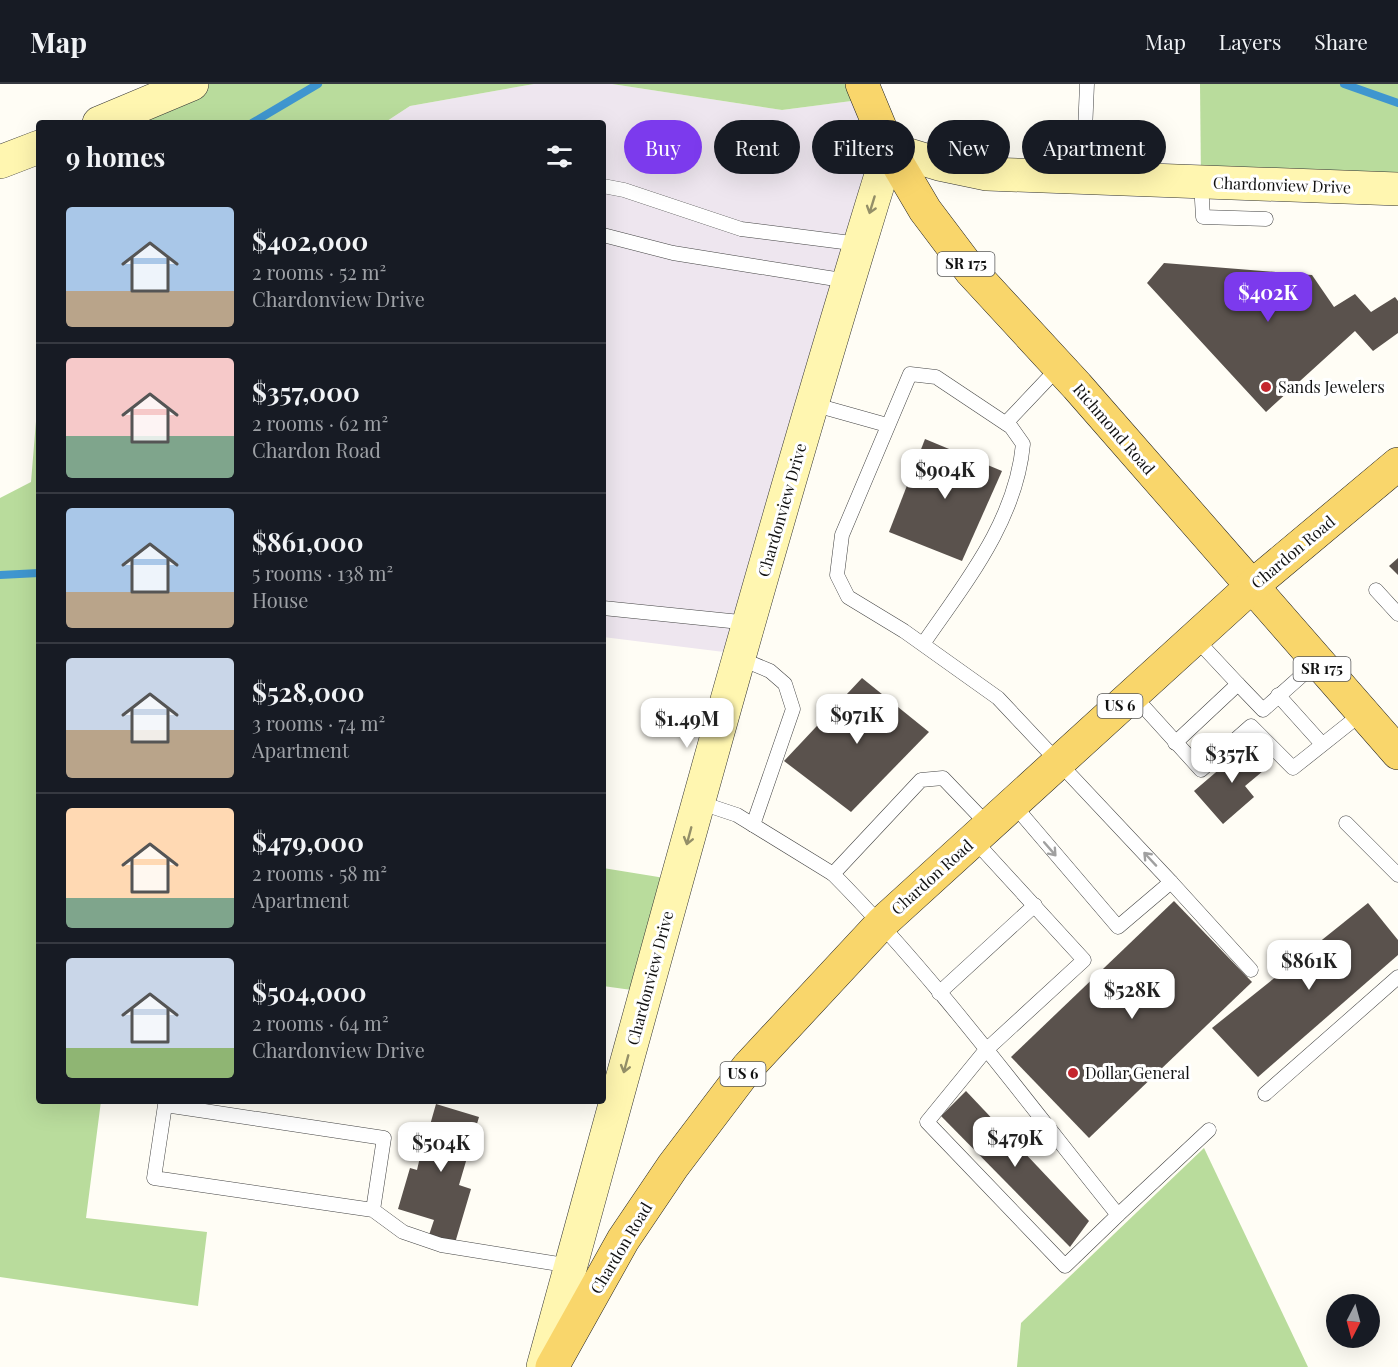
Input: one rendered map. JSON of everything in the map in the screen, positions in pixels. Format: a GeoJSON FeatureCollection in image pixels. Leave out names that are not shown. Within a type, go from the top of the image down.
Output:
{"type":"FeatureCollection","features":[{"type":"Feature","properties":{"kind":"main road","name":"Richmond Road"},"geometry":{"type":"LineString","coordinates":[[862,84],[877,120]]}},
{"type":"Feature","properties":{"kind":"main road","name":"Richmond Road"},"geometry":{"type":"LineString","coordinates":[[904,174],[925,210],[971,271],[1059,367],[1361,714],[1397,750]]}},
{"type":"Feature","properties":{"kind":"main road","name":"Chardon Road"},"geometry":{"type":"LineString","coordinates":[[552,1367],[623,1240],[673,1166],[748,1067],[882,923],[1251,587],[1391,474]]}},
{"type":"Feature","properties":{"kind":"street"},"geometry":{"type":"LineString","coordinates":[[106,120],[192,84]]}},
{"type":"Feature","properties":{"kind":"street"},"geometry":{"type":"LineString","coordinates":[[0,162],[36,148]]}},
{"type":"Feature","properties":{"kind":"street","name":"Chardonview Drive"},"geometry":{"type":"LineString","coordinates":[[915,157],[987,174],[1398,189]]}},
{"type":"Feature","properties":{"kind":"street","name":"Chardonview Drive"},"geometry":{"type":"LineString","coordinates":[[543,1367],[698,802],[812,404],[881,174]]}},
{"type":"Feature","properties":{"kind":"lane"},"geometry":{"type":"LineString","coordinates":[[1083,179],[1087,84]]}},
{"type":"Feature","properties":{"kind":"lane"},"geometry":{"type":"LineString","coordinates":[[1201,183],[1203,217],[1266,219]]}},
{"type":"Feature","properties":{"kind":"lane"},"geometry":{"type":"LineString","coordinates":[[606,187],[624,190],[741,229],[859,244]]}},
{"type":"Feature","properties":{"kind":"lane"},"geometry":{"type":"LineString","coordinates":[[606,236],[673,253],[848,281]]}},
{"type":"Feature","properties":{"kind":"lane"},"geometry":{"type":"LineString","coordinates":[[1006,423],[1059,367]]}},
{"type":"Feature","properties":{"kind":"lane"},"geometry":{"type":"LineString","coordinates":[[923,644],[993,541],[1021,473],[1023,444],[1006,423],[936,377],[910,374],[842,535],[837,575],[848,597],[923,644],[998,698],[1251,969]]}},
{"type":"Feature","properties":{"kind":"lane"},"geometry":{"type":"LineString","coordinates":[[812,404],[888,425]]}},
{"type":"Feature","properties":{"kind":"lane"},"geometry":{"type":"LineString","coordinates":[[1376,590],[1398,614]]}},
{"type":"Feature","properties":{"kind":"lane"},"geometry":{"type":"LineString","coordinates":[[606,608],[750,623]]}},
{"type":"Feature","properties":{"kind":"lane"},"geometry":{"type":"LineString","coordinates":[[1195,638],[1263,710]]}},
{"type":"Feature","properties":{"kind":"lane"},"geometry":{"type":"LineString","coordinates":[[739,658],[770,671],[785,684],[793,709],[753,825]]}},
{"type":"Feature","properties":{"kind":"lane"},"geometry":{"type":"LineString","coordinates":[[1133,695],[1201,770],[1251,726],[1278,695],[1317,662]]}},
{"type":"Feature","properties":{"kind":"lane"},"geometry":{"type":"LineString","coordinates":[[1175,743],[1238,684]]}},
{"type":"Feature","properties":{"kind":"lane"},"geometry":{"type":"LineString","coordinates":[[1278,695],[1322,744]]}},
{"type":"Feature","properties":{"kind":"lane"},"geometry":{"type":"LineString","coordinates":[[1251,726],[1293,768],[1361,714]]}},
{"type":"Feature","properties":{"kind":"lane"},"geometry":{"type":"LineString","coordinates":[[833,874],[921,780],[943,778],[1035,905],[1084,960],[985,1051],[927,1122],[1065,1266],[1209,1130]]}},
{"type":"Feature","properties":{"kind":"lane"},"geometry":{"type":"LineString","coordinates":[[698,802],[737,815],[833,874],[882,923],[1118,1215]]}},
{"type":"Feature","properties":{"kind":"lane"},"geometry":{"type":"LineString","coordinates":[[1013,804],[1118,927],[1171,882]]}},
{"type":"Feature","properties":{"kind":"lane"},"geometry":{"type":"LineString","coordinates":[[1346,823],[1398,875]]}},
{"type":"Feature","properties":{"kind":"lane"},"geometry":{"type":"LineString","coordinates":[[939,993],[1035,905]]}},
{"type":"Feature","properties":{"kind":"lane"},"geometry":{"type":"LineString","coordinates":[[1265,1094],[1398,977]]}},
{"type":"Feature","properties":{"kind":"lane"},"geometry":{"type":"LineString","coordinates":[[373,1210],[384,1138],[165,1105],[154,1178],[373,1210],[403,1232],[441,1245],[571,1266]]}},
{"type":"Feature","properties":{"kind":"shaded area"},"geometry":{"type":"Polygon","coordinates":[[[534,84],[612,84],[782,110],[867,99],[876,120],[812,120],[812,174],[882,174],[740,654],[606,637],[606,120],[389,120],[410,106],[534,84]]]}},
{"type":"Feature","properties":{"kind":"green space"},"geometry":{"type":"Polygon","coordinates":[[[192,84],[534,84],[410,106],[389,120],[106,120],[192,84]]]}},
{"type":"Feature","properties":{"kind":"green space"},"geometry":{"type":"Polygon","coordinates":[[[612,84],[862,84],[867,99],[782,110],[612,84]]]}},
{"type":"Feature","properties":{"kind":"green space"},"geometry":{"type":"Polygon","coordinates":[[[1200,84],[1398,84],[1398,189],[1201,183],[1200,84]]]}},
{"type":"Feature","properties":{"kind":"green space"},"geometry":{"type":"Polygon","coordinates":[[[36,421],[36,1104],[101,1104],[86,1218],[207,1232],[198,1306],[0,1277],[0,498],[31,482],[36,421]]]}},
{"type":"Feature","properties":{"kind":"green space"},"geometry":{"type":"Polygon","coordinates":[[[606,868],[677,880],[646,992],[606,986],[606,868]]]}},
{"type":"Feature","properties":{"kind":"green space"},"geometry":{"type":"Polygon","coordinates":[[[1204,1148],[1308,1367],[1017,1367],[1021,1323],[1204,1148]]]}},
{"type":"Feature","properties":{"kind":"building"},"geometry":{"type":"Polygon","coordinates":[[[1164,263],[1312,275],[1334,307],[1355,294],[1371,312],[1395,297],[1398,301],[1398,333],[1373,351],[1355,331],[1266,412],[1147,283],[1164,263]]]}},
{"type":"Feature","properties":{"kind":"building"},"geometry":{"type":"Polygon","coordinates":[[[925,439],[1002,471],[962,561],[889,532],[925,439]]]}},
{"type":"Feature","properties":{"kind":"building"},"geometry":{"type":"Polygon","coordinates":[[[1398,558],[1398,575],[1389,566],[1398,558]]]}},
{"type":"Feature","properties":{"kind":"building"},"geometry":{"type":"Polygon","coordinates":[[[862,678],[929,732],[851,812],[784,761],[862,678]]]}},
{"type":"Feature","properties":{"kind":"building"},"geometry":{"type":"Polygon","coordinates":[[[1250,743],[1269,766],[1245,786],[1254,797],[1223,824],[1194,791],[1250,743]]]}},
{"type":"Feature","properties":{"kind":"building"},"geometry":{"type":"Polygon","coordinates":[[[1174,901],[1252,982],[1089,1138],[1011,1057],[1174,901]]]}},
{"type":"Feature","properties":{"kind":"building"},"geometry":{"type":"Polygon","coordinates":[[[1368,903],[1398,940],[1398,955],[1258,1077],[1212,1028],[1368,903]]]}},
{"type":"Feature","properties":{"kind":"building"},"geometry":{"type":"Polygon","coordinates":[[[966,1091],[1089,1221],[1070,1247],[941,1116],[966,1091]]]}},
{"type":"Feature","properties":{"kind":"building"},"geometry":{"type":"Polygon","coordinates":[[[436,1104],[479,1117],[459,1185],[471,1189],[455,1243],[429,1235],[434,1220],[398,1209],[410,1168],[417,1170],[420,1157],[416,1156],[421,1137],[426,1139],[436,1104]]]}},
{"type":"Feature","properties":{"kind":"waterway"},"geometry":{"type":"LineString","coordinates":[[257,120],[318,84]]}},
{"type":"Feature","properties":{"kind":"waterway"},"geometry":{"type":"LineString","coordinates":[[1344,84],[1398,103]]}},
{"type":"Feature","properties":{"kind":"waterway"},"geometry":{"type":"LineString","coordinates":[[0,575],[36,573]]}},
{"type":"Feature","properties":{"kind":"place","name":"Sands Jewelers"},"geometry":{"type":"Point","coordinates":[1266,387]}},
{"type":"Feature","properties":{"kind":"place","name":"Dollar General"},"geometry":{"type":"Point","coordinates":[1073,1073]}}]}
